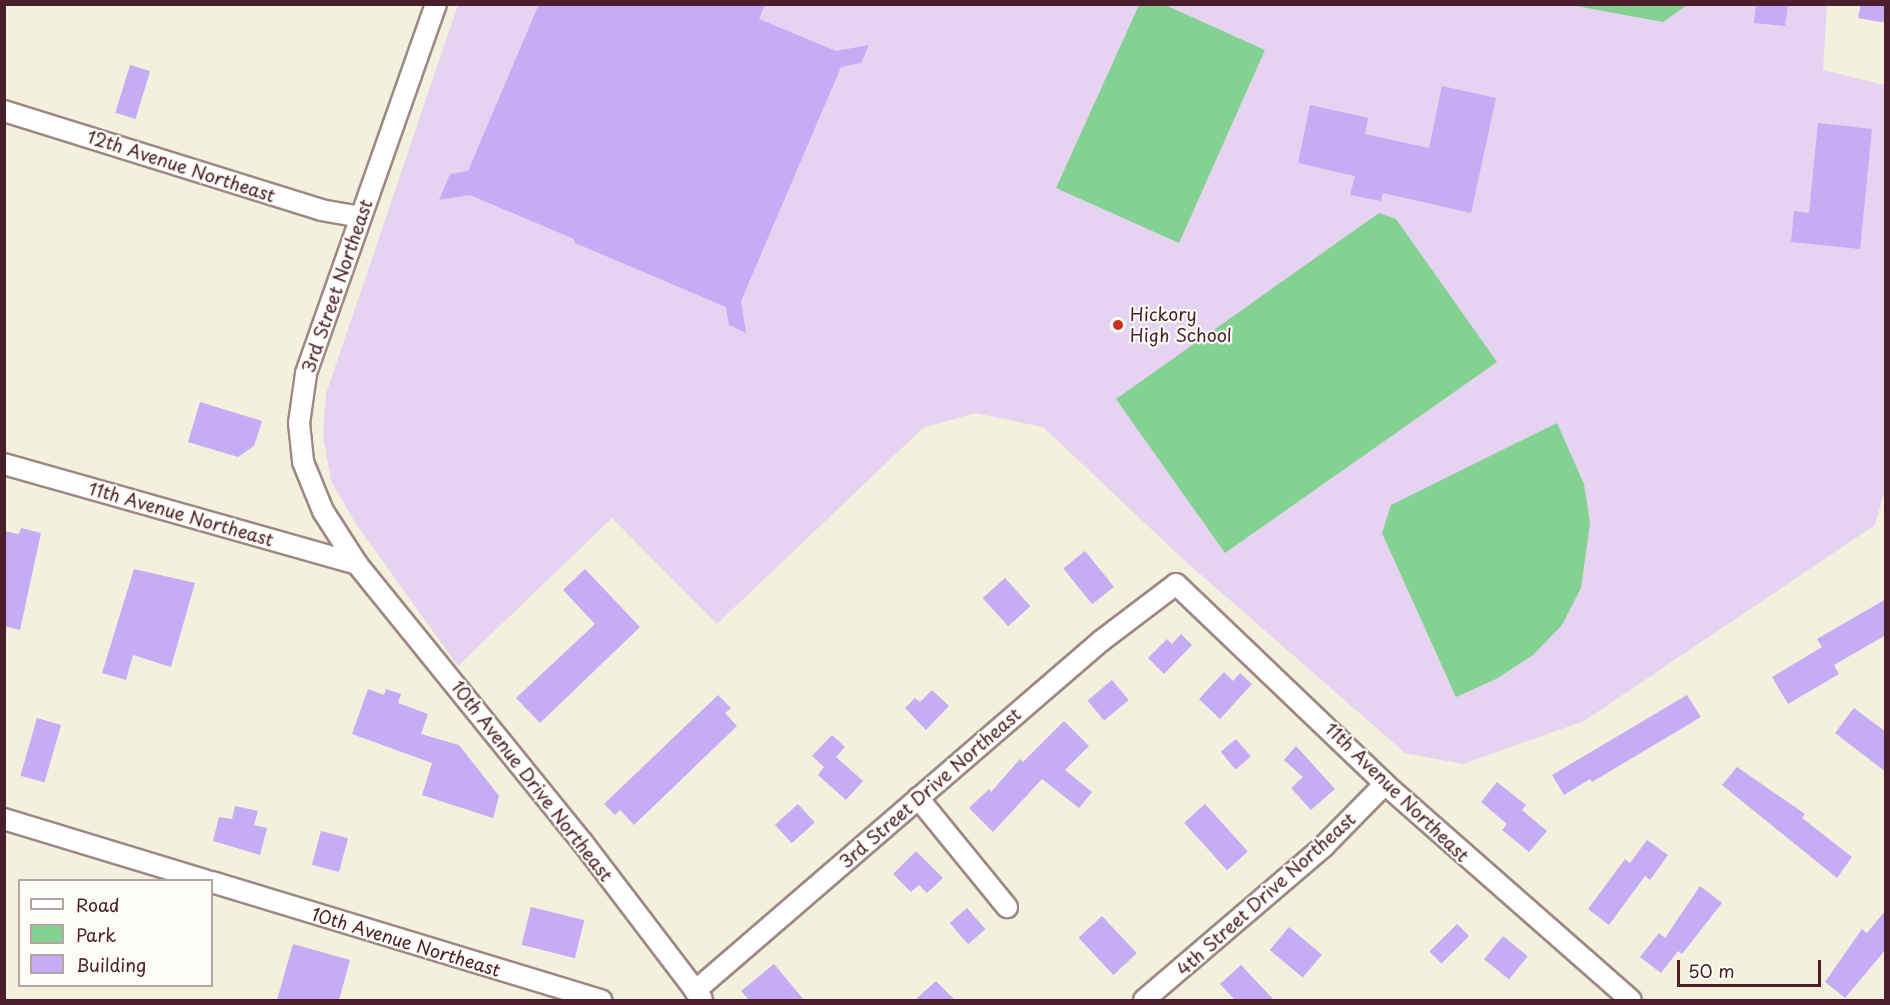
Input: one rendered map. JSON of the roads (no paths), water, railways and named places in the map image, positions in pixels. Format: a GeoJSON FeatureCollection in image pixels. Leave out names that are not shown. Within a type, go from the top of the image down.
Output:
{"type":"FeatureCollection","features":[{"type":"Feature","properties":{"kind":"street","name":"3rd Street Northeast"},"geometry":{"type":"LineString","coordinates":[[357,564],[322,511],[303,462],[299,423],[306,374],[359,217],[436,4]]}},
{"type":"Feature","properties":{"kind":"street","name":"12th Avenue Northeast"},"geometry":{"type":"LineString","coordinates":[[4,111],[321,210],[359,217]]}},
{"type":"Feature","properties":{"kind":"street","name":"11th Avenue Northeast"},"geometry":{"type":"LineString","coordinates":[[4,464],[357,564]]}},
{"type":"Feature","properties":{"kind":"street","name":"10th Avenue Drive Northeast"},"geometry":{"type":"LineString","coordinates":[[357,564],[583,843],[699,996]]}},
{"type":"Feature","properties":{"kind":"street","name":"11th Avenue Northeast"},"geometry":{"type":"LineString","coordinates":[[1168,591],[1176,584],[1385,784],[1631,1000]]}},
{"type":"Feature","properties":{"kind":"street","name":"3rd Street Drive Northeast"},"geometry":{"type":"LineString","coordinates":[[699,996],[918,798],[1101,641],[1168,591]]}},
{"type":"Feature","properties":{"kind":"street","name":"4th Street Drive Northeast"},"geometry":{"type":"LineString","coordinates":[[1144,1000],[1324,846],[1385,784]]}},
{"type":"Feature","properties":{"kind":"street"},"geometry":{"type":"LineString","coordinates":[[918,798],[1007,907]]}},
{"type":"Feature","properties":{"kind":"street"},"geometry":{"type":"LineString","coordinates":[[4,819],[202,879]]}},
{"type":"Feature","properties":{"kind":"street","name":"10th Avenue Northeast"},"geometry":{"type":"LineString","coordinates":[[213,882],[601,1000]]}},
{"type":"Feature","properties":{"kind":"place","name":"Hickory High School"},"geometry":{"type":"Point","coordinates":[1118,325]}}]}
